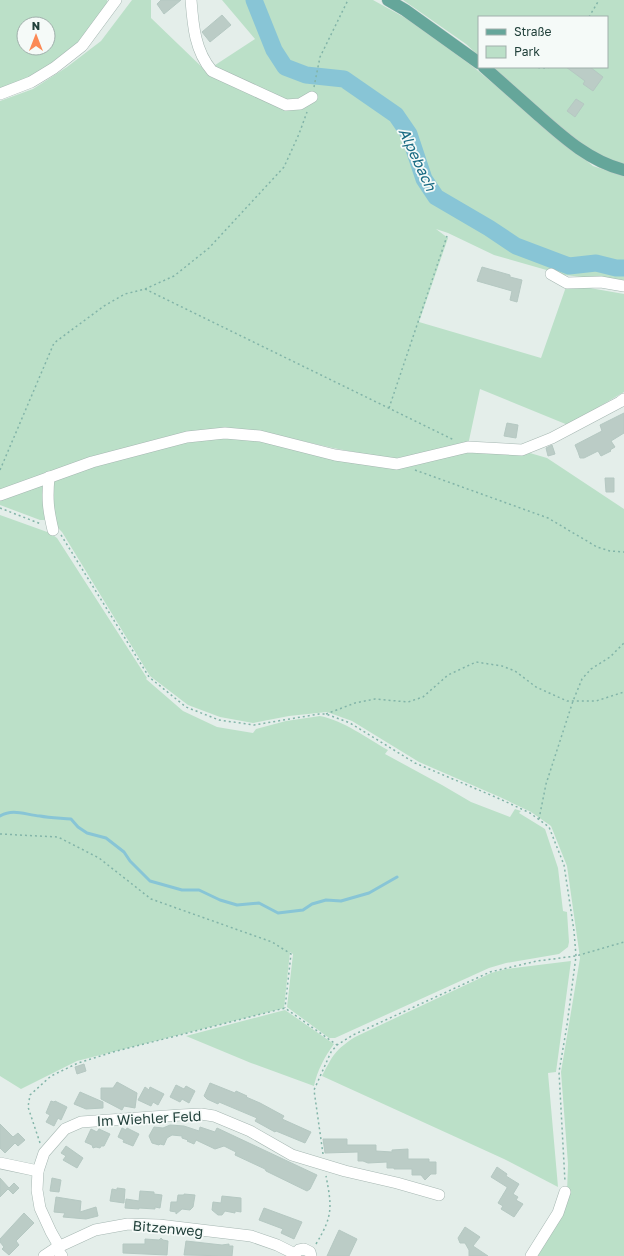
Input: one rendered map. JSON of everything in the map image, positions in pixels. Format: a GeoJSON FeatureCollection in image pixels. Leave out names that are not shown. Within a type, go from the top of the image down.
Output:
{"type":"FeatureCollection","features":[{"type":"Feature","properties":{"kind":"main road"},"geometry":{"type":"LineString","coordinates":[[388,0],[405,10],[478,62]]}},
{"type":"Feature","properties":{"kind":"main road"},"geometry":{"type":"LineString","coordinates":[[485,68],[559,133],[589,156],[609,166],[624,170]]}},
{"type":"Feature","properties":{"kind":"street"},"geometry":{"type":"LineString","coordinates":[[0,94],[31,82],[54,68],[82,46],[116,0]]}},
{"type":"Feature","properties":{"kind":"street"},"geometry":{"type":"LineString","coordinates":[[191,0],[196,40],[204,62],[212,72],[286,105],[300,104],[312,97]]}},
{"type":"Feature","properties":{"kind":"street"},"geometry":{"type":"LineString","coordinates":[[551,274],[567,283],[601,282],[624,286]]}},
{"type":"Feature","properties":{"kind":"street"},"geometry":{"type":"LineString","coordinates":[[0,495],[92,462],[187,437],[224,433],[260,436],[335,454],[397,464],[468,447],[522,450],[552,438],[623,402]]}},
{"type":"Feature","properties":{"kind":"street"},"geometry":{"type":"LineString","coordinates":[[49,477],[47,492],[48,509],[54,530]]}},
{"type":"Feature","properties":{"kind":"street","name":"Im Wiehler Feld"},"geometry":{"type":"LineString","coordinates":[[59,1250],[40,1208],[37,1190],[38,1171],[44,1153],[65,1129],[81,1122],[201,1114],[214,1116],[250,1131],[292,1155],[345,1171],[397,1183],[439,1195]]}},
{"type":"Feature","properties":{"kind":"street"},"geometry":{"type":"LineString","coordinates":[[0,1163],[38,1171]]}},
{"type":"Feature","properties":{"kind":"street"},"geometry":{"type":"LineString","coordinates":[[531,1256],[558,1213],[565,1192]]}},
{"type":"Feature","properties":{"kind":"street","name":"Bitzenweg"},"geometry":{"type":"LineString","coordinates":[[44,1256],[59,1250],[95,1230],[128,1224],[159,1225],[252,1236],[276,1244],[295,1255],[299,1250],[304,1249],[310,1254]]}},
{"type":"Feature","properties":{"kind":"path"},"geometry":{"type":"LineString","coordinates":[[315,82],[320,56],[348,0]]}},
{"type":"Feature","properties":{"kind":"path"},"geometry":{"type":"LineString","coordinates":[[590,16],[599,0]]}},
{"type":"Feature","properties":{"kind":"path"},"geometry":{"type":"LineString","coordinates":[[534,68],[547,68]]}},
{"type":"Feature","properties":{"kind":"path"},"geometry":{"type":"LineString","coordinates":[[0,470],[54,343],[104,306],[125,294],[145,289],[174,276],[209,248],[284,167],[299,134],[312,97]]}},
{"type":"Feature","properties":{"kind":"path"},"geometry":{"type":"LineString","coordinates":[[389,408],[447,236]]}},
{"type":"Feature","properties":{"kind":"path"},"geometry":{"type":"LineString","coordinates":[[145,289],[468,447]]}},
{"type":"Feature","properties":{"kind":"path"},"geometry":{"type":"LineString","coordinates":[[397,464],[548,518],[597,547],[610,552],[624,552]]}},
{"type":"Feature","properties":{"kind":"path"},"geometry":{"type":"LineString","coordinates":[[0,508],[60,533],[148,677],[186,707],[219,720],[254,725],[326,714],[350,723],[415,763],[500,799],[540,819],[549,827],[564,865],[574,931],[576,956],[559,1072],[565,1192]]}},
{"type":"Feature","properties":{"kind":"path"},"geometry":{"type":"LineString","coordinates":[[540,819],[546,784],[573,702],[582,680],[591,668],[610,657],[624,643]]}},
{"type":"Feature","properties":{"kind":"path"},"geometry":{"type":"LineString","coordinates":[[326,714],[354,703],[375,699],[408,702],[423,697],[448,675],[476,662],[502,666],[515,671],[536,687],[567,702],[596,701],[624,692]]}},
{"type":"Feature","properties":{"kind":"path"},"geometry":{"type":"LineString","coordinates":[[0,834],[58,837],[99,858],[151,899],[272,942],[291,954],[285,1008]]}},
{"type":"Feature","properties":{"kind":"path"},"geometry":{"type":"LineString","coordinates":[[310,1254],[328,1221],[331,1202],[324,1164],[314,1090],[331,1052],[337,1044],[353,1034],[490,972],[537,961],[576,956],[624,942]]}},
{"type":"Feature","properties":{"kind":"path"},"geometry":{"type":"LineString","coordinates":[[44,1153],[28,1107],[30,1095],[51,1076],[78,1063],[113,1052],[285,1008],[337,1044]]}},
{"type":"Feature","properties":{"kind":"green space"},"geometry":{"type":"Polygon","coordinates":[[[0,0],[107,0],[108,5],[70,51],[41,71],[0,89],[0,0]]]}},
{"type":"Feature","properties":{"kind":"green space"},"geometry":{"type":"Polygon","coordinates":[[[132,0],[151,0],[151,18],[206,71],[255,39],[222,0],[373,0],[411,21],[471,65],[593,166],[624,176],[624,282],[564,275],[494,255],[448,233],[436,229],[448,238],[419,322],[541,358],[567,284],[624,294],[624,392],[568,425],[480,389],[468,445],[391,459],[272,434],[218,428],[165,437],[94,457],[0,491],[0,101],[33,89],[67,67],[101,41],[132,0]]]}},
{"type":"Feature","properties":{"kind":"green space"},"geometry":{"type":"Polygon","coordinates":[[[403,0],[624,0],[624,166],[603,159],[573,139],[493,68],[608,68],[608,16],[478,16],[478,55],[466,44],[403,0]]]}},
{"type":"Feature","properties":{"kind":"green space"},"geometry":{"type":"Polygon","coordinates":[[[225,436],[259,438],[396,466],[468,448],[523,451],[547,458],[624,509],[624,1256],[533,1256],[567,1193],[568,1164],[561,1072],[580,958],[567,866],[551,826],[531,812],[419,762],[352,721],[327,712],[289,716],[253,723],[220,717],[188,705],[150,676],[62,532],[56,526],[51,480],[189,439],[225,436]]]}},
{"type":"Feature","properties":{"kind":"green space"},"geometry":{"type":"Polygon","coordinates":[[[45,482],[48,517],[44,520],[40,520],[0,505],[0,499],[45,482]]]}},
{"type":"Feature","properties":{"kind":"green space"},"geometry":{"type":"Polygon","coordinates":[[[0,515],[50,533],[57,538],[147,678],[146,679],[183,711],[217,727],[253,733],[256,729],[286,721],[320,716],[329,718],[355,730],[388,750],[385,754],[471,802],[510,817],[515,809],[521,811],[519,813],[545,829],[558,868],[563,911],[567,912],[568,947],[559,954],[506,963],[489,968],[335,1038],[329,1038],[287,1007],[293,954],[290,952],[284,1008],[77,1061],[21,1089],[0,1076],[0,515]]]}},
{"type":"Feature","properties":{"kind":"green space"},"geometry":{"type":"Polygon","coordinates":[[[571,961],[556,1072],[548,1073],[558,1187],[504,1159],[322,1076],[335,1054],[355,1037],[491,973],[506,969],[571,961]]]}},
{"type":"Feature","properties":{"kind":"green space"},"geometry":{"type":"Polygon","coordinates":[[[285,1010],[334,1044],[322,1064],[314,1086],[251,1063],[186,1036],[285,1010]]]}},
{"type":"Feature","properties":{"kind":"building"},"geometry":{"type":"Polygon","coordinates":[[[161,0],[181,0],[164,14],[157,4],[161,0]]]}},
{"type":"Feature","properties":{"kind":"building"},"geometry":{"type":"Polygon","coordinates":[[[222,15],[231,25],[210,42],[202,32],[222,15]]]}},
{"type":"Feature","properties":{"kind":"building"},"geometry":{"type":"Polygon","coordinates":[[[567,68],[591,68],[603,77],[593,91],[583,84],[585,81],[567,68]]]}},
{"type":"Feature","properties":{"kind":"building"},"geometry":{"type":"Polygon","coordinates":[[[576,99],[584,104],[575,117],[567,111],[576,99]]]}},
{"type":"Feature","properties":{"kind":"building"},"geometry":{"type":"Polygon","coordinates":[[[482,267],[522,280],[517,302],[510,300],[512,291],[477,281],[482,267]]]}},
{"type":"Feature","properties":{"kind":"building"},"geometry":{"type":"Polygon","coordinates":[[[624,413],[624,433],[611,441],[615,447],[610,450],[611,451],[601,456],[598,451],[584,458],[580,458],[575,445],[602,431],[600,425],[624,413]]]}},
{"type":"Feature","properties":{"kind":"building"},"geometry":{"type":"Polygon","coordinates":[[[507,423],[518,425],[516,438],[504,436],[507,423]]]}},
{"type":"Feature","properties":{"kind":"building"},"geometry":{"type":"Polygon","coordinates":[[[552,445],[555,454],[548,456],[546,448],[552,445]]]}},
{"type":"Feature","properties":{"kind":"building"},"geometry":{"type":"Polygon","coordinates":[[[605,478],[614,478],[614,492],[606,492],[605,478]]]}},
{"type":"Feature","properties":{"kind":"building"},"geometry":{"type":"Polygon","coordinates":[[[84,1064],[86,1071],[77,1074],[75,1067],[84,1064]]]}},
{"type":"Feature","properties":{"kind":"building"},"geometry":{"type":"Polygon","coordinates":[[[117,1082],[137,1093],[135,1108],[124,1106],[122,1110],[101,1099],[101,1088],[113,1088],[117,1082]]]}},
{"type":"Feature","properties":{"kind":"building"},"geometry":{"type":"Polygon","coordinates":[[[210,1083],[247,1096],[246,1097],[284,1116],[282,1119],[311,1132],[305,1143],[276,1131],[275,1132],[255,1121],[257,1118],[219,1102],[218,1104],[207,1099],[204,1096],[210,1083]]]}},
{"type":"Feature","properties":{"kind":"building"},"geometry":{"type":"Polygon","coordinates":[[[176,1085],[184,1089],[186,1086],[195,1091],[189,1103],[182,1099],[180,1102],[170,1097],[176,1085]]]}},
{"type":"Feature","properties":{"kind":"building"},"geometry":{"type":"Polygon","coordinates":[[[145,1087],[149,1090],[150,1087],[164,1094],[158,1105],[153,1102],[151,1106],[138,1100],[145,1087]]]}},
{"type":"Feature","properties":{"kind":"building"},"geometry":{"type":"Polygon","coordinates":[[[80,1092],[103,1102],[103,1108],[86,1109],[74,1104],[80,1092]]]}},
{"type":"Feature","properties":{"kind":"building"},"geometry":{"type":"Polygon","coordinates":[[[51,1101],[55,1101],[67,1107],[61,1120],[58,1118],[54,1126],[46,1122],[50,1115],[46,1113],[51,1101]]]}},
{"type":"Feature","properties":{"kind":"building"},"geometry":{"type":"Polygon","coordinates":[[[0,1124],[13,1137],[18,1133],[25,1140],[18,1146],[15,1143],[5,1153],[0,1148],[0,1124]]]}},
{"type":"Feature","properties":{"kind":"building"},"geometry":{"type":"Polygon","coordinates":[[[170,1125],[184,1126],[199,1131],[200,1127],[215,1132],[217,1128],[317,1175],[310,1189],[307,1191],[235,1155],[236,1152],[224,1146],[215,1149],[196,1140],[194,1144],[182,1138],[182,1136],[172,1135],[167,1138],[164,1145],[152,1143],[149,1136],[154,1127],[163,1128],[170,1125]]]}},
{"type":"Feature","properties":{"kind":"building"},"geometry":{"type":"Polygon","coordinates":[[[122,1128],[126,1130],[127,1128],[139,1134],[133,1146],[123,1142],[124,1140],[118,1137],[122,1128]]]}},
{"type":"Feature","properties":{"kind":"building"},"geometry":{"type":"Polygon","coordinates":[[[91,1129],[97,1132],[99,1129],[110,1134],[104,1146],[101,1146],[100,1148],[93,1148],[92,1145],[85,1142],[91,1129]]]}},
{"type":"Feature","properties":{"kind":"building"},"geometry":{"type":"Polygon","coordinates":[[[323,1139],[347,1139],[347,1145],[376,1145],[376,1151],[392,1152],[392,1150],[408,1149],[408,1159],[429,1159],[429,1162],[436,1162],[436,1174],[431,1174],[425,1180],[421,1175],[412,1175],[412,1169],[387,1168],[387,1162],[368,1163],[358,1161],[358,1152],[325,1153],[323,1139]]]}},
{"type":"Feature","properties":{"kind":"building"},"geometry":{"type":"Polygon","coordinates":[[[66,1146],[83,1158],[77,1168],[63,1160],[66,1156],[61,1153],[66,1146]]]}},
{"type":"Feature","properties":{"kind":"building"},"geometry":{"type":"Polygon","coordinates":[[[497,1167],[507,1174],[506,1176],[519,1184],[513,1194],[518,1197],[516,1200],[523,1204],[514,1217],[501,1209],[503,1206],[498,1203],[507,1187],[491,1177],[497,1167]]]}},
{"type":"Feature","properties":{"kind":"building"},"geometry":{"type":"Polygon","coordinates":[[[0,1178],[9,1188],[14,1183],[19,1188],[13,1194],[8,1189],[0,1197],[0,1178]]]}},
{"type":"Feature","properties":{"kind":"building"},"geometry":{"type":"Polygon","coordinates":[[[52,1178],[61,1180],[59,1192],[50,1191],[52,1178]]]}},
{"type":"Feature","properties":{"kind":"building"},"geometry":{"type":"Polygon","coordinates":[[[117,1188],[125,1189],[124,1203],[110,1201],[112,1189],[117,1190],[117,1188]]]}},
{"type":"Feature","properties":{"kind":"building"},"geometry":{"type":"Polygon","coordinates":[[[140,1191],[154,1192],[154,1194],[162,1195],[160,1208],[125,1208],[126,1199],[139,1201],[140,1191]]]}},
{"type":"Feature","properties":{"kind":"building"},"geometry":{"type":"Polygon","coordinates":[[[178,1195],[195,1195],[193,1207],[190,1210],[182,1209],[176,1214],[176,1212],[170,1211],[171,1202],[177,1202],[178,1195]]]}},
{"type":"Feature","properties":{"kind":"building"},"geometry":{"type":"Polygon","coordinates":[[[222,1196],[241,1198],[241,1212],[235,1211],[235,1213],[225,1211],[222,1215],[218,1215],[212,1210],[213,1202],[221,1203],[222,1196]]]}},
{"type":"Feature","properties":{"kind":"building"},"geometry":{"type":"Polygon","coordinates":[[[56,1197],[81,1201],[80,1212],[96,1207],[98,1216],[86,1219],[63,1217],[65,1213],[54,1212],[56,1197]]]}},
{"type":"Feature","properties":{"kind":"building"},"geometry":{"type":"Polygon","coordinates":[[[264,1208],[302,1222],[294,1239],[281,1233],[283,1229],[259,1220],[264,1208]]]}},
{"type":"Feature","properties":{"kind":"building"},"geometry":{"type":"Polygon","coordinates":[[[24,1213],[34,1223],[16,1241],[19,1245],[9,1255],[2,1249],[4,1247],[0,1242],[0,1239],[24,1213]]]}},
{"type":"Feature","properties":{"kind":"building"},"geometry":{"type":"Polygon","coordinates":[[[465,1227],[480,1237],[473,1246],[488,1256],[469,1256],[469,1250],[465,1243],[460,1243],[458,1238],[465,1227]]]}},
{"type":"Feature","properties":{"kind":"building"},"geometry":{"type":"Polygon","coordinates":[[[339,1230],[357,1239],[349,1256],[327,1256],[339,1230]]]}},
{"type":"Feature","properties":{"kind":"building"},"geometry":{"type":"Polygon","coordinates":[[[161,1238],[168,1241],[167,1255],[123,1253],[123,1244],[145,1244],[145,1239],[159,1240],[161,1238]]]}},
{"type":"Feature","properties":{"kind":"building"},"geometry":{"type":"Polygon","coordinates":[[[186,1241],[222,1245],[229,1244],[229,1246],[233,1246],[232,1256],[184,1255],[186,1241]]]}},
{"type":"Feature","properties":{"kind":"waterway","name":"Alpebach"},"geometry":{"type":"LineString","coordinates":[[254,0],[274,50],[285,67],[306,75],[344,79],[396,115],[409,134],[424,179],[436,197],[489,228],[516,246],[569,266],[596,263],[616,268],[624,268]]}},
{"type":"Feature","properties":{"kind":"waterway"},"geometry":{"type":"LineString","coordinates":[[0,816],[10,812],[15,812],[71,819],[78,827],[87,833],[106,838],[124,852],[130,861],[150,881],[182,890],[199,890],[220,900],[237,905],[259,903],[278,913],[303,910],[312,904],[326,900],[341,901],[369,893],[397,877]]}}]}
